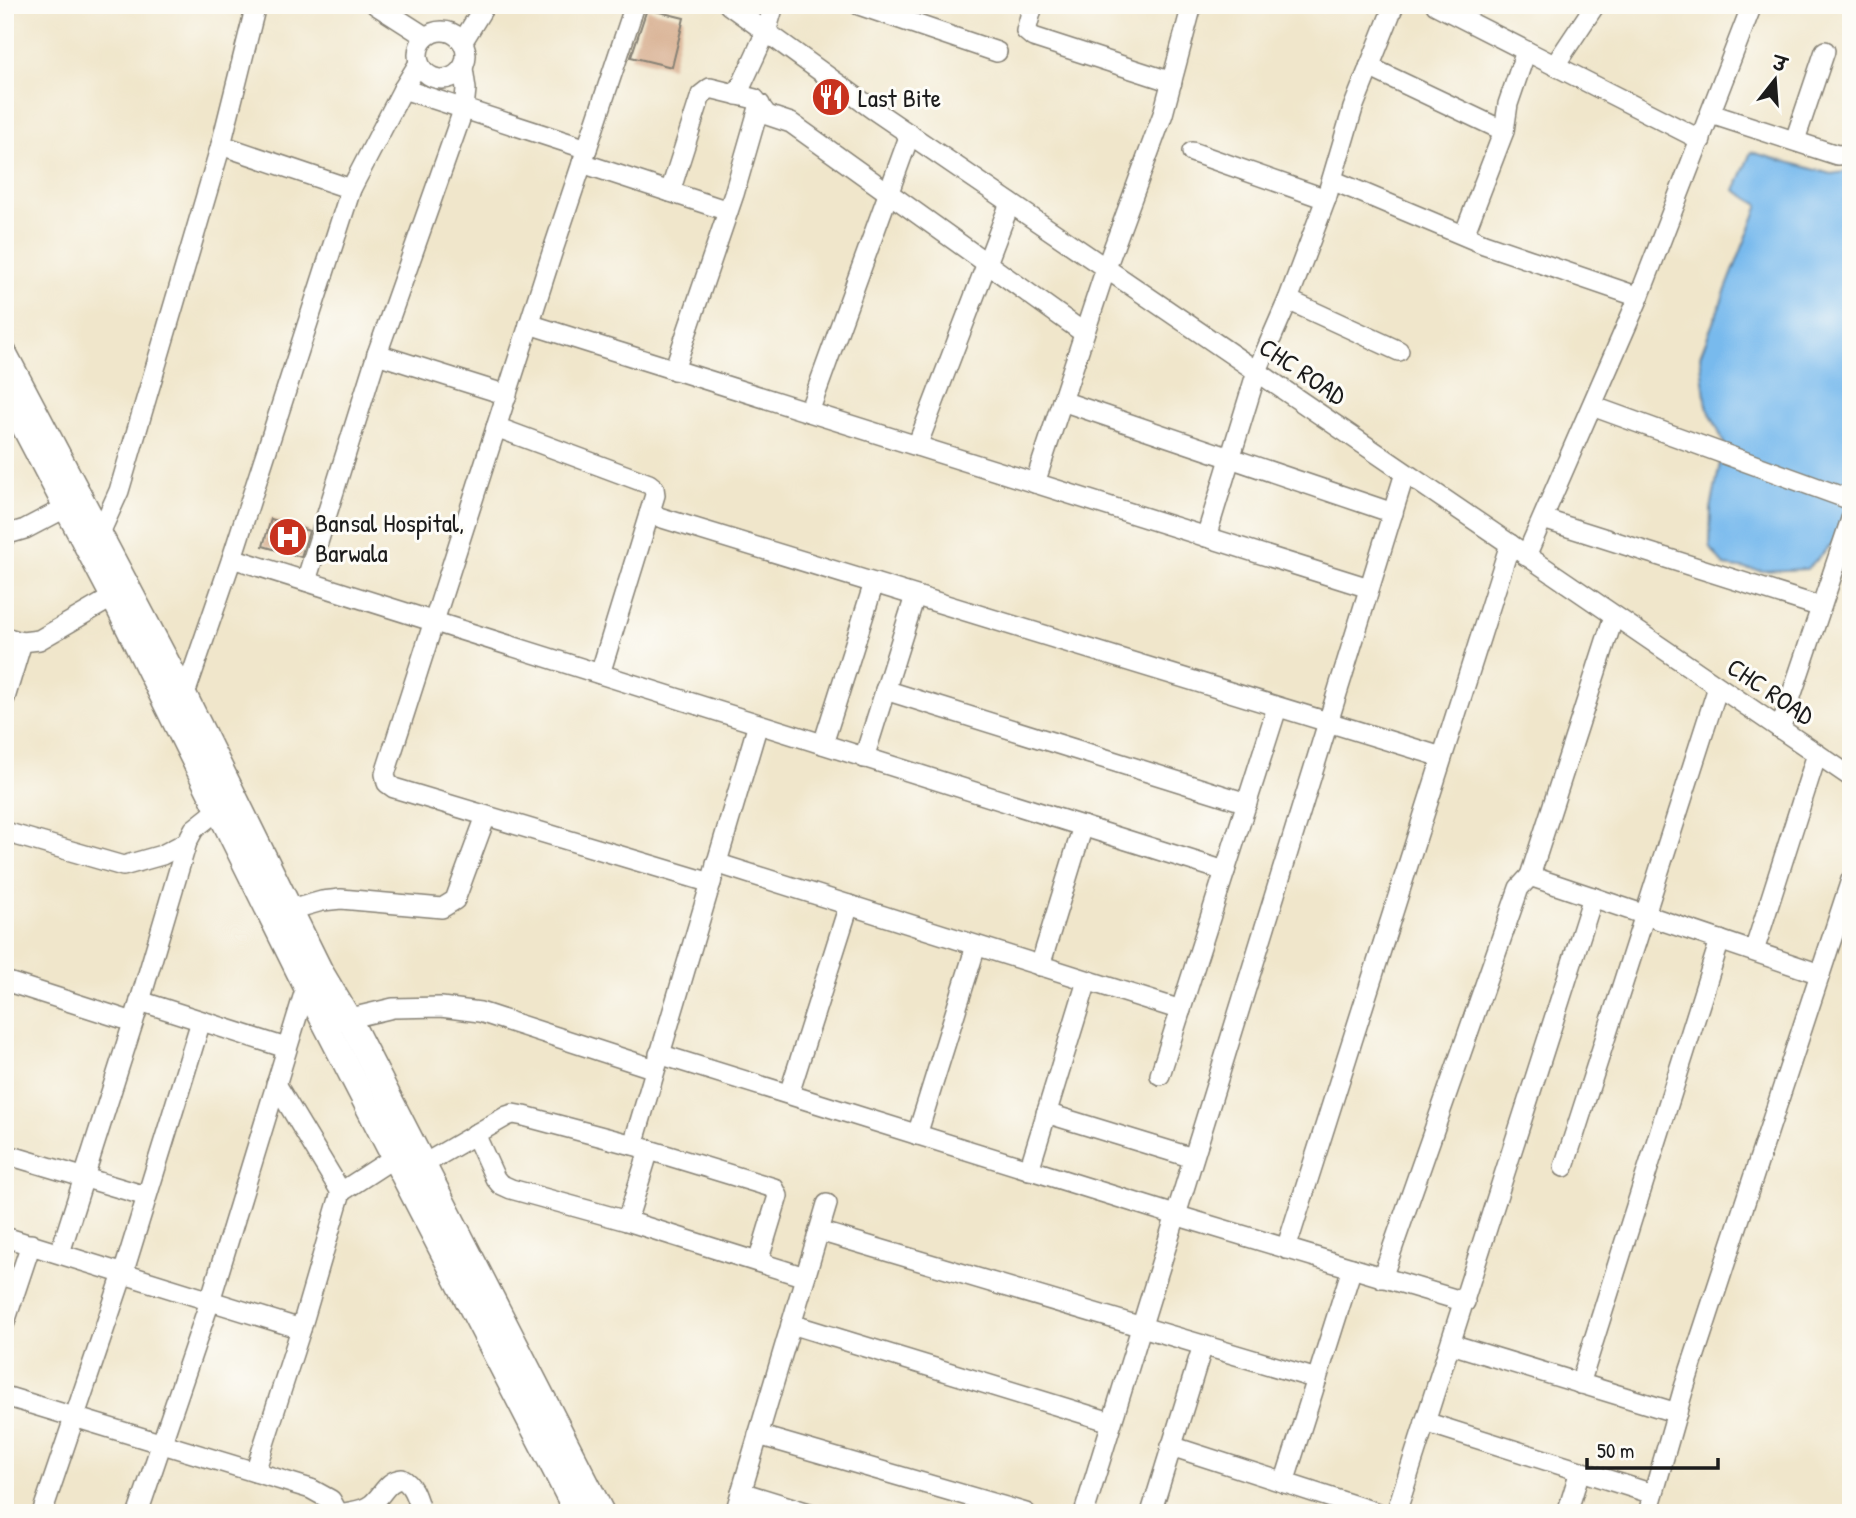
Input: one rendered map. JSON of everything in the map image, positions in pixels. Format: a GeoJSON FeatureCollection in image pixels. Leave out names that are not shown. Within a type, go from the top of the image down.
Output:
{"type":"FeatureCollection","features":[{"type":"Feature","properties":{"kind":"main road"},"geometry":{"type":"LineString","coordinates":[[6,358],[185,696],[321,972],[337,1021],[576,1513]]}},
{"type":"Feature","properties":{"kind":"main road"},"geometry":{"type":"LineString","coordinates":[[5,391],[113,597],[306,986],[337,1021]]}},
{"type":"Feature","properties":{"kind":"main road"},"geometry":{"type":"LineString","coordinates":[[407,1165],[602,1513]]}},
{"type":"Feature","properties":{"kind":"street"},"geometry":{"type":"LineString","coordinates":[[100,533],[120,491],[221,145],[256,5]]}},
{"type":"Feature","properties":{"kind":"street"},"geometry":{"type":"LineString","coordinates":[[376,5],[426,37]]}},
{"type":"Feature","properties":{"kind":"street"},"geometry":{"type":"LineString","coordinates":[[463,41],[485,5]]}},
{"type":"Feature","properties":{"kind":"street"},"geometry":{"type":"LineString","coordinates":[[635,5],[529,324],[385,774],[387,783],[394,789],[711,883]]}},
{"type":"Feature","properties":{"kind":"street","name":"CHC ROAD"},"geometry":{"type":"LineString","coordinates":[[729,5],[1010,203],[1851,777]]}},
{"type":"Feature","properties":{"kind":"street"},"geometry":{"type":"LineString","coordinates":[[737,95],[766,32],[774,5]]}},
{"type":"Feature","properties":{"kind":"street"},"geometry":{"type":"LineString","coordinates":[[859,5],[997,52]]}},
{"type":"Feature","properties":{"kind":"street"},"geometry":{"type":"LineString","coordinates":[[1032,5],[1026,31],[1033,37],[1171,82]]}},
{"type":"Feature","properties":{"kind":"street"},"geometry":{"type":"LineString","coordinates":[[1035,483],[1106,268],[1154,140],[1192,5]]}},
{"type":"Feature","properties":{"kind":"street"},"geometry":{"type":"LineString","coordinates":[[1206,537],[1257,371],[1288,300],[1329,190],[1353,108],[1394,5]]}},
{"type":"Feature","properties":{"kind":"street"},"geometry":{"type":"LineString","coordinates":[[1436,5],[1459,10],[1526,51],[1701,139]]}},
{"type":"Feature","properties":{"kind":"street"},"geometry":{"type":"LineString","coordinates":[[1555,65],[1595,5]]}},
{"type":"Feature","properties":{"kind":"street"},"geometry":{"type":"LineString","coordinates":[[1286,1249],[1442,757],[1518,550],[1542,519],[1639,297],[1752,5]]}},
{"type":"Feature","properties":{"kind":"street"},"geometry":{"type":"LineString","coordinates":[[176,723],[351,189],[419,62],[419,49],[426,37],[438,31],[452,33],[463,41],[467,54],[463,68],[466,89],[464,108],[377,354],[306,581]]}},
{"type":"Feature","properties":{"kind":"street"},"geometry":{"type":"LineString","coordinates":[[1464,235],[1504,131],[1508,104],[1526,51]]}},
{"type":"Feature","properties":{"kind":"street"},"geometry":{"type":"LineString","coordinates":[[1795,140],[1825,51]]}},
{"type":"Feature","properties":{"kind":"street"},"geometry":{"type":"LineString","coordinates":[[419,62],[427,74],[440,79],[453,77],[463,68]]}},
{"type":"Feature","properties":{"kind":"street"},"geometry":{"type":"LineString","coordinates":[[1369,68],[1504,131]]}},
{"type":"Feature","properties":{"kind":"street"},"geometry":{"type":"LineString","coordinates":[[670,192],[701,95],[710,88],[755,99],[767,115],[791,123],[1084,333]]}},
{"type":"Feature","properties":{"kind":"street"},"geometry":{"type":"LineString","coordinates":[[403,89],[464,108],[670,192],[728,211]]}},
{"type":"Feature","properties":{"kind":"street"},"geometry":{"type":"LineString","coordinates":[[674,370],[728,211],[760,104]]}},
{"type":"Feature","properties":{"kind":"street"},"geometry":{"type":"LineString","coordinates":[[1711,114],[1837,155],[1851,154]]}},
{"type":"Feature","properties":{"kind":"street"},"geometry":{"type":"LineString","coordinates":[[809,412],[910,134]]}},
{"type":"Feature","properties":{"kind":"street"},"geometry":{"type":"LineString","coordinates":[[221,145],[351,189]]}},
{"type":"Feature","properties":{"kind":"street"},"geometry":{"type":"LineString","coordinates":[[1192,152],[1329,190],[1639,297]]}},
{"type":"Feature","properties":{"kind":"street"},"geometry":{"type":"LineString","coordinates":[[917,446],[1010,203]]}},
{"type":"Feature","properties":{"kind":"street"},"geometry":{"type":"LineString","coordinates":[[1288,300],[1399,351]]}},
{"type":"Feature","properties":{"kind":"street"},"geometry":{"type":"LineString","coordinates":[[529,324],[1369,588]]}},
{"type":"Feature","properties":{"kind":"street"},"geometry":{"type":"LineString","coordinates":[[377,354],[507,395]]}},
{"type":"Feature","properties":{"kind":"street"},"geometry":{"type":"LineString","coordinates":[[1062,401],[1393,513]]}},
{"type":"Feature","properties":{"kind":"street"},"geometry":{"type":"LineString","coordinates":[[1592,406],[1851,500]]}},
{"type":"Feature","properties":{"kind":"street"},"geometry":{"type":"LineString","coordinates":[[496,427],[654,488],[655,495],[600,674]]}},
{"type":"Feature","properties":{"kind":"street"},"geometry":{"type":"LineString","coordinates":[[1084,1513],[1405,473]]}},
{"type":"Feature","properties":{"kind":"street"},"geometry":{"type":"LineString","coordinates":[[7,532],[66,507]]}},
{"type":"Feature","properties":{"kind":"street"},"geometry":{"type":"LineString","coordinates":[[649,513],[1327,724],[1442,757]]}},
{"type":"Feature","properties":{"kind":"street"},"geometry":{"type":"LineString","coordinates":[[1542,519],[1821,607]]}},
{"type":"Feature","properties":{"kind":"street"},"geometry":{"type":"LineString","coordinates":[[1780,729],[1851,519]]}},
{"type":"Feature","properties":{"kind":"street"},"geometry":{"type":"LineString","coordinates":[[232,558],[1225,871]]}},
{"type":"Feature","properties":{"kind":"street"},"geometry":{"type":"LineString","coordinates":[[823,744],[874,583]]}},
{"type":"Feature","properties":{"kind":"street"},"geometry":{"type":"LineString","coordinates":[[864,758],[915,596]]}},
{"type":"Feature","properties":{"kind":"street"},"geometry":{"type":"LineString","coordinates":[[5,698],[13,640],[38,640],[113,597]]}},
{"type":"Feature","properties":{"kind":"street"},"geometry":{"type":"LineString","coordinates":[[1382,1278],[1519,888],[1530,876],[1614,616]]}},
{"type":"Feature","properties":{"kind":"street"},"geometry":{"type":"LineString","coordinates":[[1564,1167],[1718,687]]}},
{"type":"Feature","properties":{"kind":"street"},"geometry":{"type":"LineString","coordinates":[[885,690],[1247,803]]}},
{"type":"Feature","properties":{"kind":"street"},"geometry":{"type":"LineString","coordinates":[[1160,1075],[1277,708]]}},
{"type":"Feature","properties":{"kind":"street"},"geometry":{"type":"LineString","coordinates":[[627,1222],[657,1062],[758,724]]}},
{"type":"Feature","properties":{"kind":"street"},"geometry":{"type":"LineString","coordinates":[[1754,951],[1817,754]]}},
{"type":"Feature","properties":{"kind":"street"},"geometry":{"type":"LineString","coordinates":[[60,1253],[187,842],[194,830],[218,810]]}},
{"type":"Feature","properties":{"kind":"street"},"geometry":{"type":"LineString","coordinates":[[290,910],[322,901],[341,900],[442,908],[451,905],[486,816]]}},
{"type":"Feature","properties":{"kind":"street"},"geometry":{"type":"LineString","coordinates":[[1040,966],[1083,826]]}},
{"type":"Feature","properties":{"kind":"street"},"geometry":{"type":"LineString","coordinates":[[5,832],[123,866],[163,855],[187,842]]}},
{"type":"Feature","properties":{"kind":"street"},"geometry":{"type":"LineString","coordinates":[[716,863],[1181,1010]]}},
{"type":"Feature","properties":{"kind":"street"},"geometry":{"type":"LineString","coordinates":[[1530,876],[1820,974]]}},
{"type":"Feature","properties":{"kind":"street"},"geometry":{"type":"LineString","coordinates":[[1426,1422],[1580,1471],[1651,1503],[1677,1413],[1851,880]]}},
{"type":"Feature","properties":{"kind":"street"},"geometry":{"type":"LineString","coordinates":[[1395,1513],[1593,897]]}},
{"type":"Feature","properties":{"kind":"street"},"geometry":{"type":"LineString","coordinates":[[789,1094],[849,905]]}},
{"type":"Feature","properties":{"kind":"street"},"geometry":{"type":"LineString","coordinates":[[1580,1384],[1720,940]]}},
{"type":"Feature","properties":{"kind":"street"},"geometry":{"type":"LineString","coordinates":[[917,1135],[976,946]]}},
{"type":"Feature","properties":{"kind":"street"},"geometry":{"type":"LineString","coordinates":[[1029,1170],[1087,981]]}},
{"type":"Feature","properties":{"kind":"street"},"geometry":{"type":"LineString","coordinates":[[138,1513],[210,1301],[306,986]]}},
{"type":"Feature","properties":{"kind":"street"},"geometry":{"type":"LineString","coordinates":[[7,987],[133,1021]]}},
{"type":"Feature","properties":{"kind":"street"},"geometry":{"type":"LineString","coordinates":[[140,1001],[286,1048]]}},
{"type":"Feature","properties":{"kind":"street"},"geometry":{"type":"LineString","coordinates":[[337,1021],[393,1007],[440,1007],[480,1012],[657,1062],[789,1094],[1175,1215],[1465,1302]]}},
{"type":"Feature","properties":{"kind":"street"},"geometry":{"type":"LineString","coordinates":[[42,1513],[123,1273],[201,1021]]}},
{"type":"Feature","properties":{"kind":"street"},"geometry":{"type":"LineString","coordinates":[[255,1472],[302,1329],[341,1192],[276,1084]]}},
{"type":"Feature","properties":{"kind":"street"},"geometry":{"type":"LineString","coordinates":[[341,1192],[407,1165],[513,1114],[641,1147],[777,1190],[758,1262]]}},
{"type":"Feature","properties":{"kind":"street"},"geometry":{"type":"LineString","coordinates":[[1046,1114],[1193,1157]]}},
{"type":"Feature","properties":{"kind":"street"},"geometry":{"type":"LineString","coordinates":[[475,1134],[495,1178],[500,1184],[511,1189],[805,1277]]}},
{"type":"Feature","properties":{"kind":"street"},"geometry":{"type":"LineString","coordinates":[[5,1154],[146,1196]]}},
{"type":"Feature","properties":{"kind":"street"},"geometry":{"type":"LineString","coordinates":[[735,1513],[827,1204]]}},
{"type":"Feature","properties":{"kind":"street"},"geometry":{"type":"LineString","coordinates":[[819,1231],[1317,1379]]}},
{"type":"Feature","properties":{"kind":"street"},"geometry":{"type":"LineString","coordinates":[[5,1237],[302,1329]]}},
{"type":"Feature","properties":{"kind":"street"},"geometry":{"type":"LineString","coordinates":[[5,1322],[31,1244]]}},
{"type":"Feature","properties":{"kind":"street"},"geometry":{"type":"LineString","coordinates":[[1284,1482],[1352,1268]]}},
{"type":"Feature","properties":{"kind":"street"},"geometry":{"type":"LineString","coordinates":[[791,1324],[1111,1422]]}},
{"type":"Feature","properties":{"kind":"street"},"geometry":{"type":"LineString","coordinates":[[1451,1344],[1677,1413]]}},
{"type":"Feature","properties":{"kind":"street"},"geometry":{"type":"LineString","coordinates":[[1151,1513],[1203,1345]]}},
{"type":"Feature","properties":{"kind":"street"},"geometry":{"type":"LineString","coordinates":[[5,1396],[310,1489],[331,1500],[338,1513]]}},
{"type":"Feature","properties":{"kind":"street"},"geometry":{"type":"LineString","coordinates":[[758,1435],[1026,1513]]}},
{"type":"Feature","properties":{"kind":"street"},"geometry":{"type":"LineString","coordinates":[[1171,1446],[1378,1513]]}},
{"type":"Feature","properties":{"kind":"street"},"geometry":{"type":"LineString","coordinates":[[1567,1513],[1580,1471]]}},
{"type":"Feature","properties":{"kind":"street"},"geometry":{"type":"LineString","coordinates":[[344,1513],[363,1510],[371,1505],[390,1483],[397,1479],[407,1481],[421,1513]]}},
{"type":"Feature","properties":{"kind":"street"},"geometry":{"type":"LineString","coordinates":[[741,1492],[808,1513]]}},
{"type":"Feature","properties":{"kind":"water"},"geometry":{"type":"Polygon","coordinates":[[[1751,152],[1831,174],[1851,171],[1851,525],[1807,569],[1763,571],[1724,566],[1710,547],[1711,509],[1724,443],[1706,404],[1700,356],[1759,205],[1735,190],[1751,152]]]}},
{"type":"Feature","properties":{"kind":"building"},"geometry":{"type":"Polygon","coordinates":[[[647,9],[684,18],[672,67],[631,57],[647,9]]]}},
{"type":"Feature","properties":{"kind":"building"},"geometry":{"type":"Polygon","coordinates":[[[271,519],[309,531],[301,557],[263,546],[271,519]]]}},
{"type":"Feature","properties":{"kind":"place","name":"Last Bite"},"geometry":{"type":"Point","coordinates":[831,97]}},
{"type":"Feature","properties":{"kind":"place","name":"Bansal Hospital, Barwala"},"geometry":{"type":"Point","coordinates":[288,537]}}]}
